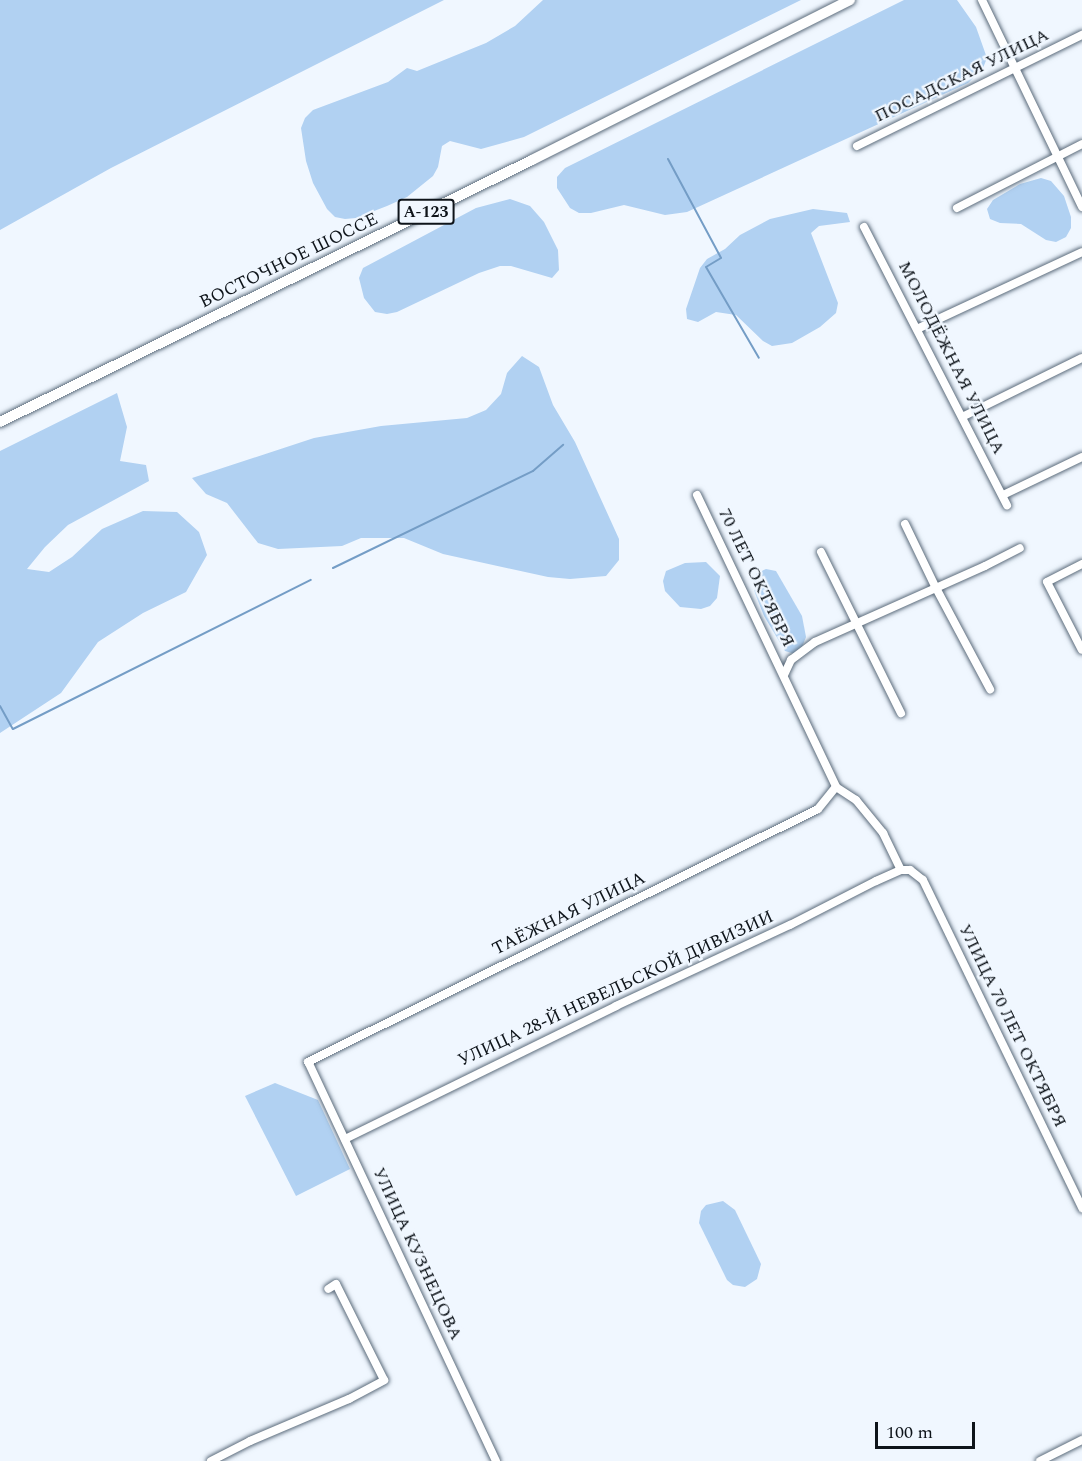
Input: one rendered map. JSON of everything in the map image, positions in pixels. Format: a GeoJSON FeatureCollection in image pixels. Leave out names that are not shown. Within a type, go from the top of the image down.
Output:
{"type":"FeatureCollection","features":[{"type":"Feature","properties":{"kind":"main road","name":"ВОСТОЧНОЕ ШОССЕ"},"geometry":{"type":"LineString","coordinates":[[0,422],[532,160],[850,0]]}},
{"type":"Feature","properties":{"kind":"street"},"geometry":{"type":"LineString","coordinates":[[982,0],[1082,207]]}},
{"type":"Feature","properties":{"kind":"street","name":"ПОСАДСКАЯ УЛИЦА"},"geometry":{"type":"LineString","coordinates":[[857,146],[1082,35]]}},
{"type":"Feature","properties":{"kind":"street"},"geometry":{"type":"LineString","coordinates":[[957,208],[1082,144]]}},
{"type":"Feature","properties":{"kind":"street","name":"МОЛОДЁЖНАЯ УЛИЦА"},"geometry":{"type":"LineString","coordinates":[[864,227],[964,416],[1007,505]]}},
{"type":"Feature","properties":{"kind":"street"},"geometry":{"type":"LineString","coordinates":[[917,329],[1082,252]]}},
{"type":"Feature","properties":{"kind":"street"},"geometry":{"type":"LineString","coordinates":[[964,416],[1082,358]]}},
{"type":"Feature","properties":{"kind":"street"},"geometry":{"type":"LineString","coordinates":[[1003,495],[1082,457]]}},
{"type":"Feature","properties":{"kind":"street","name":"70 ЛЕТ ОКТЯБРЯ"},"geometry":{"type":"LineString","coordinates":[[698,495],[836,787]]}},
{"type":"Feature","properties":{"kind":"street"},"geometry":{"type":"LineString","coordinates":[[905,524],[990,689]]}},
{"type":"Feature","properties":{"kind":"street"},"geometry":{"type":"LineString","coordinates":[[784,675],[791,660],[814,642],[856,625],[1020,548]]}},
{"type":"Feature","properties":{"kind":"street"},"geometry":{"type":"LineString","coordinates":[[821,552],[901,713]]}},
{"type":"Feature","properties":{"kind":"street"},"geometry":{"type":"LineString","coordinates":[[1082,564],[1047,582],[1082,650]]}},
{"type":"Feature","properties":{"kind":"street"},"geometry":{"type":"LineString","coordinates":[[836,787],[856,800],[883,833],[901,870]]}},
{"type":"Feature","properties":{"kind":"street","name":"ТАЁЖНАЯ УЛИЦА"},"geometry":{"type":"LineString","coordinates":[[308,1062],[818,809],[836,787]]}},
{"type":"Feature","properties":{"kind":"street","name":"УЛИЦА 28-Й НЕВЕЛЬСКОЙ ДИВИЗИИ"},"geometry":{"type":"LineString","coordinates":[[345,1139],[901,870]]}},
{"type":"Feature","properties":{"kind":"street","name":"УЛИЦА 70 ЛЕТ ОКТЯБРЯ"},"geometry":{"type":"LineString","coordinates":[[901,870],[910,870],[923,880],[1082,1208]]}},
{"type":"Feature","properties":{"kind":"street","name":"УЛИЦА КУЗНЕЦОВА"},"geometry":{"type":"LineString","coordinates":[[308,1062],[496,1461]]}},
{"type":"Feature","properties":{"kind":"street"},"geometry":{"type":"LineString","coordinates":[[211,1461],[349,1399],[384,1380],[336,1284],[328,1289]]}},
{"type":"Feature","properties":{"kind":"street"},"geometry":{"type":"LineString","coordinates":[[1040,1461],[1082,1440]]}},
{"type":"Feature","properties":{"kind":"shaded area"},"geometry":{"type":"Polygon","coordinates":[[[0,0],[444,0],[111,168],[0,230],[0,0]]]}},
{"type":"Feature","properties":{"kind":"shaded area"},"geometry":{"type":"Polygon","coordinates":[[[543,0],[801,0],[524,137],[481,149],[450,141],[442,146],[438,167],[433,176],[407,197],[356,218],[335,217],[327,209],[313,183],[306,161],[301,128],[305,118],[313,110],[388,82],[407,68],[417,71],[486,43],[515,26],[543,0]]]}},
{"type":"Feature","properties":{"kind":"shaded area"},"geometry":{"type":"Polygon","coordinates":[[[904,0],[957,0],[976,27],[987,58],[983,68],[968,83],[687,212],[665,215],[624,205],[591,213],[579,213],[570,208],[557,188],[557,177],[565,168],[904,0]]]}},
{"type":"Feature","properties":{"kind":"shaded area"},"geometry":{"type":"Polygon","coordinates":[[[1041,178],[1051,181],[1064,196],[1071,217],[1071,228],[1066,237],[1056,242],[1046,240],[1021,224],[1000,223],[990,219],[987,209],[993,200],[1020,184],[1041,178]]]}},
{"type":"Feature","properties":{"kind":"shaded area"},"geometry":{"type":"Polygon","coordinates":[[[510,199],[530,206],[544,222],[558,250],[559,270],[552,278],[511,266],[500,266],[479,273],[397,312],[387,314],[375,312],[364,298],[359,278],[363,268],[476,208],[510,199]]]}},
{"type":"Feature","properties":{"kind":"shaded area"},"geometry":{"type":"Polygon","coordinates":[[[813,209],[847,213],[850,222],[819,226],[811,233],[838,303],[836,313],[820,327],[792,343],[772,346],[763,341],[736,315],[716,312],[698,322],[687,319],[686,309],[700,268],[707,259],[725,249],[740,235],[770,219],[813,209]]]}},
{"type":"Feature","properties":{"kind":"shaded area"},"geometry":{"type":"Polygon","coordinates":[[[522,356],[539,367],[553,405],[575,442],[619,539],[619,560],[606,576],[570,579],[548,577],[443,554],[404,538],[361,538],[342,546],[278,549],[258,543],[227,503],[206,494],[192,478],[314,438],[381,426],[467,418],[486,410],[501,394],[507,373],[522,356]]]}},
{"type":"Feature","properties":{"kind":"shaded area"},"geometry":{"type":"Polygon","coordinates":[[[117,393],[127,427],[120,461],[146,465],[149,481],[68,525],[45,547],[27,569],[49,572],[72,557],[102,529],[143,511],[177,512],[199,532],[207,555],[186,592],[143,613],[98,642],[61,693],[0,733],[0,451],[117,393]]]}},
{"type":"Feature","properties":{"kind":"shaded area"},"geometry":{"type":"Polygon","coordinates":[[[706,562],[720,576],[717,598],[710,606],[701,609],[680,607],[665,591],[663,581],[666,571],[685,563],[706,562]]]}},
{"type":"Feature","properties":{"kind":"shaded area"},"geometry":{"type":"Polygon","coordinates":[[[766,569],[776,571],[802,616],[806,637],[802,647],[795,654],[785,651],[764,616],[755,593],[753,582],[757,573],[766,569]]]}},
{"type":"Feature","properties":{"kind":"shaded area"},"geometry":{"type":"Polygon","coordinates":[[[275,1083],[318,1100],[350,1169],[296,1196],[245,1096],[275,1083]]]}},
{"type":"Feature","properties":{"kind":"shaded area"},"geometry":{"type":"Polygon","coordinates":[[[723,1201],[735,1210],[761,1264],[757,1279],[745,1287],[733,1285],[727,1280],[699,1223],[701,1211],[706,1205],[723,1201]]]}},
{"type":"Feature","properties":{"kind":"waterway"},"geometry":{"type":"LineString","coordinates":[[668,159],[721,258],[706,267],[759,358]]}},
{"type":"Feature","properties":{"kind":"waterway"},"geometry":{"type":"LineString","coordinates":[[333,568],[533,471],[563,445]]}},
{"type":"Feature","properties":{"kind":"waterway"},"geometry":{"type":"LineString","coordinates":[[0,706],[13,729],[311,580]]}}]}
